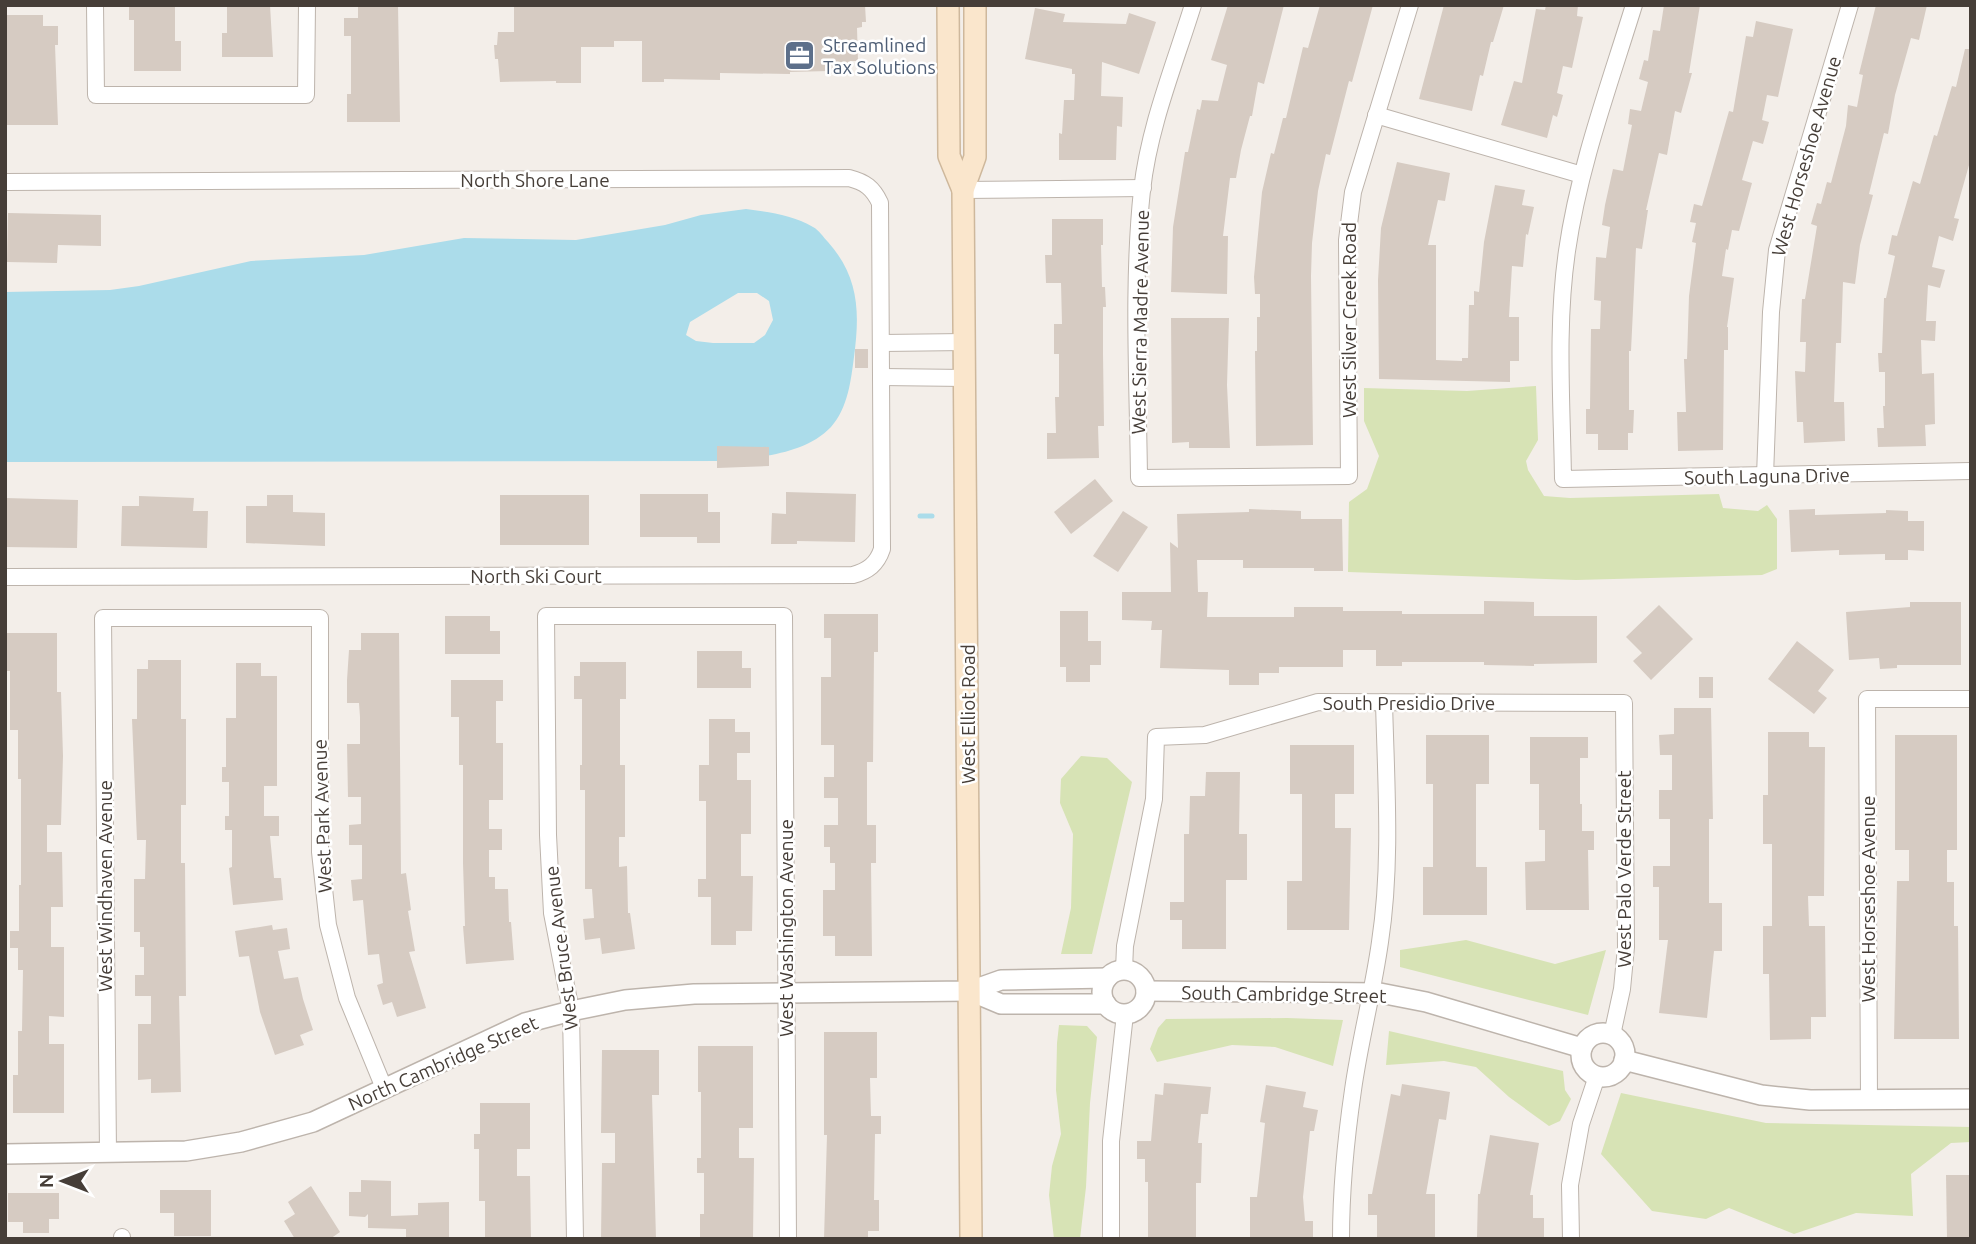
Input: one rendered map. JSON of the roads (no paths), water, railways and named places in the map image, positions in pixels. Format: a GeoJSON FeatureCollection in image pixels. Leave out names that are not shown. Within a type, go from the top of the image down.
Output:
{"type":"FeatureCollection","features":[{"type":"Feature","properties":{"kind":"main road","name":"West Elliot Road"},"geometry":{"type":"LineString","coordinates":[[948,5],[949,156],[963,190]]}},
{"type":"Feature","properties":{"kind":"main road","name":"West Elliot Road"},"geometry":{"type":"LineString","coordinates":[[971,1239],[963,190],[975,157],[975,5]]}},
{"type":"Feature","properties":{"kind":"street"},"geometry":{"type":"LineString","coordinates":[[95,5],[96,95],[306,94],[307,5]]}},
{"type":"Feature","properties":{"kind":"street","name":"West Sierra Madre Avenue"},"geometry":{"type":"LineString","coordinates":[[1139,478],[1138,258],[1143,188],[1153,131],[1193,5]]}},
{"type":"Feature","properties":{"kind":"street","name":"West Silver Creek Road"},"geometry":{"type":"LineString","coordinates":[[1139,478],[1349,476],[1346,240],[1353,192],[1410,5]]}},
{"type":"Feature","properties":{"kind":"street"},"geometry":{"type":"LineString","coordinates":[[1376,116],[1582,175],[1634,5]]}},
{"type":"Feature","properties":{"kind":"street","name":"West Horseshoe Avenue"},"geometry":{"type":"LineString","coordinates":[[1765,476],[1771,312],[1777,250],[1850,5]]}},
{"type":"Feature","properties":{"kind":"street","name":"South Laguna Drive"},"geometry":{"type":"LineString","coordinates":[[1582,175],[1567,252],[1561,333],[1563,479],[1971,471]]}},
{"type":"Feature","properties":{"kind":"street","name":"North Shore Lane"},"geometry":{"type":"LineString","coordinates":[[5,182],[849,178],[863,182],[875,191],[880,203],[881,377]]}},
{"type":"Feature","properties":{"kind":"street"},"geometry":{"type":"LineString","coordinates":[[963,190],[1143,188]]}},
{"type":"Feature","properties":{"kind":"street"},"geometry":{"type":"LineString","coordinates":[[882,343],[965,342]]}},
{"type":"Feature","properties":{"kind":"street"},"geometry":{"type":"LineString","coordinates":[[881,377],[966,378]]}},
{"type":"Feature","properties":{"kind":"street","name":"North Ski Court"},"geometry":{"type":"LineString","coordinates":[[5,577],[853,575],[872,566],[883,550],[881,377]]}},
{"type":"Feature","properties":{"kind":"street","name":"West Washington Avenue"},"geometry":{"type":"LineString","coordinates":[[546,616],[784,616],[788,1239]]}},
{"type":"Feature","properties":{"kind":"street","name":"West Bruce Avenue"},"geometry":{"type":"LineString","coordinates":[[546,616],[548,835],[552,913],[571,1011],[575,1239]]}},
{"type":"Feature","properties":{"kind":"street","name":"West Windhaven Avenue"},"geometry":{"type":"LineString","coordinates":[[107,1153],[103,618],[320,618]]}},
{"type":"Feature","properties":{"kind":"street","name":"West Park Avenue"},"geometry":{"type":"LineString","coordinates":[[320,618],[320,852],[328,925],[346,998],[384,1088]]}},
{"type":"Feature","properties":{"kind":"street","name":"West Horseshoe Avenue"},"geometry":{"type":"LineString","coordinates":[[1868,1100],[1867,699],[1971,699]]}},
{"type":"Feature","properties":{"kind":"street","name":"South Presidio Drive"},"geometry":{"type":"LineString","coordinates":[[1116,974],[1125,946],[1154,799],[1156,737],[1205,735],[1318,702],[1624,703]]}},
{"type":"Feature","properties":{"kind":"street"},"geometry":{"type":"LineString","coordinates":[[1341,1239],[1353,1090],[1380,944],[1388,847],[1384,702]]}},
{"type":"Feature","properties":{"kind":"street","name":"West Palo Verde Street"},"geometry":{"type":"LineString","coordinates":[[1612,1035],[1622,989],[1626,947],[1624,703]]}},
{"type":"Feature","properties":{"kind":"street"},"geometry":{"type":"LineString","coordinates":[[970,991],[1001,980],[1116,974],[1137,974],[1146,990],[1146,997],[1138,1009],[1125,1014],[1114,1012],[1106,1004],[1102,991],[1116,974]]}},
{"type":"Feature","properties":{"kind":"street","name":"South Cambridge Street"},"geometry":{"type":"LineString","coordinates":[[1146,990],[1371,993],[1426,1002],[1582,1048]]}},
{"type":"Feature","properties":{"kind":"street"},"geometry":{"type":"LineString","coordinates":[[970,991],[1001,1004],[1106,1004]]}},
{"type":"Feature","properties":{"kind":"street","name":"North Cambridge Street"},"geometry":{"type":"LineString","coordinates":[[5,1154],[186,1151],[241,1142],[313,1122],[526,1023],[625,1000],[694,994],[970,991]]}},
{"type":"Feature","properties":{"kind":"street"},"geometry":{"type":"LineString","coordinates":[[1111,1239],[1111,1141],[1125,1014]]}},
{"type":"Feature","properties":{"kind":"street"},"geometry":{"type":"LineString","coordinates":[[1598,1033],[1612,1035],[1623,1045],[1624,1060],[1617,1072],[1604,1077],[1597,1076],[1582,1063],[1582,1048],[1598,1033]]}},
{"type":"Feature","properties":{"kind":"street"},"geometry":{"type":"LineString","coordinates":[[1624,1060],[1761,1095],[1810,1100],[1971,1099]]}},
{"type":"Feature","properties":{"kind":"street"},"geometry":{"type":"LineString","coordinates":[[1571,1239],[1570,1185],[1581,1124],[1597,1076]]}},
{"type":"Feature","properties":{"kind":"water"},"geometry":{"type":"Polygon","coordinates":[[[746,209],[797,220],[819,232],[846,268],[857,310],[850,384],[837,419],[810,443],[785,452],[732,461],[5,462],[5,292],[110,290],[251,261],[364,255],[464,238],[576,240],[665,225],[701,215],[746,209]],[[738,293],[690,322],[686,335],[696,341],[713,343],[754,343],[765,335],[773,320],[769,301],[757,293],[738,293]]]}},
{"type":"Feature","properties":{"kind":"waterway"},"geometry":{"type":"LineString","coordinates":[[920,516],[932,516]]}},
{"type":"Feature","properties":{"kind":"place","name":"Streamlined Tax Solutions"},"geometry":{"type":"Point","coordinates":[800,56]}}]}
